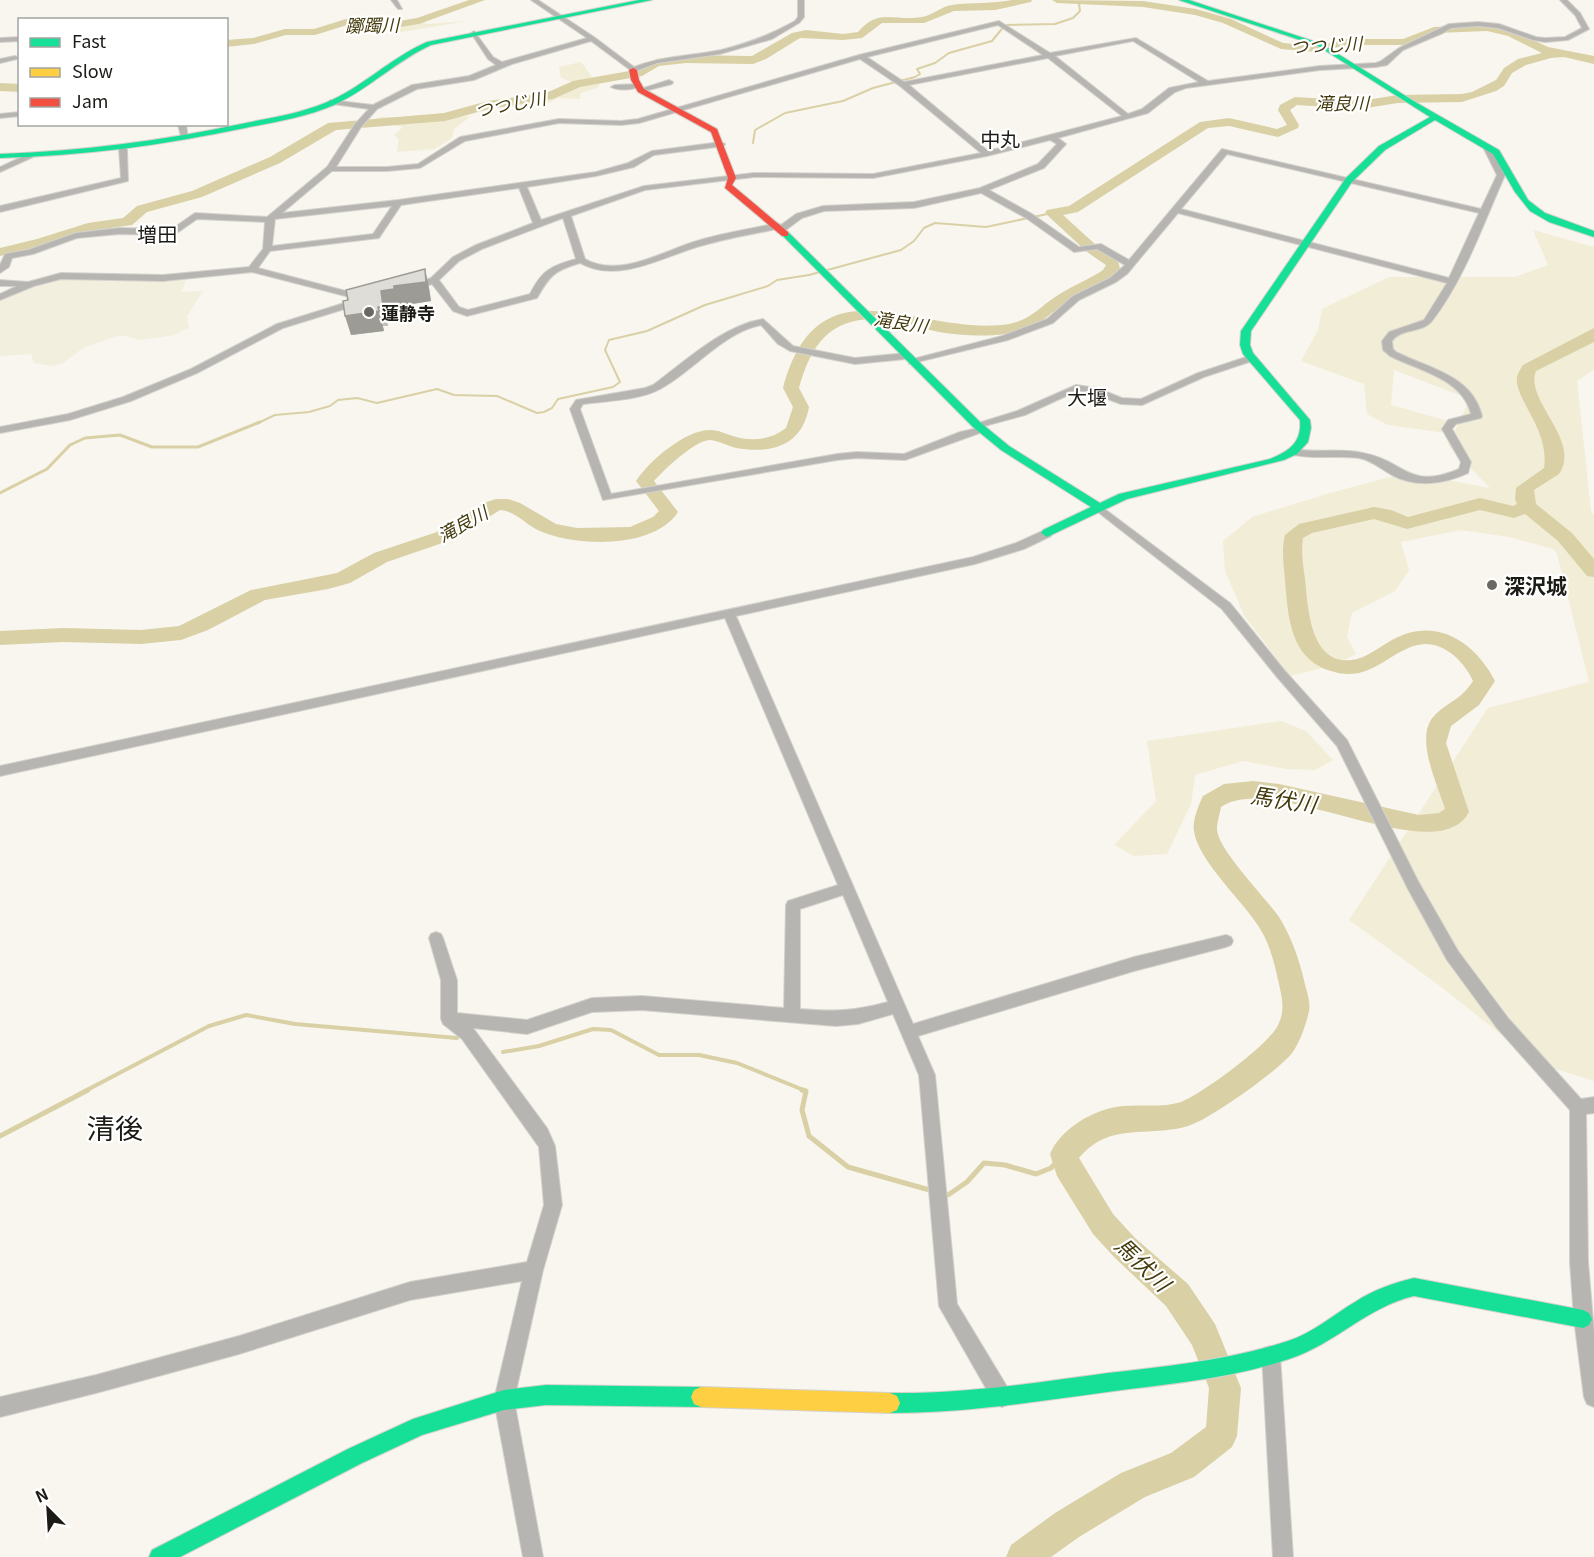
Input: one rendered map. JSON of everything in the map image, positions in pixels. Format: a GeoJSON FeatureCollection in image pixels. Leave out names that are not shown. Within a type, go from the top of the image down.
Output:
{"type":"FeatureCollection","features":[{"type":"Feature","properties":{"kind":"street"},"geometry":{"type":"LineString","coordinates":[[394,0],[400,8]]}},
{"type":"Feature","properties":{"kind":"street"},"geometry":{"type":"LineString","coordinates":[[534,0],[592,38],[636,79],[675,110],[714,131],[721,144],[732,178]]}},
{"type":"Feature","properties":{"kind":"street"},"geometry":{"type":"LineString","coordinates":[[228,124],[298,114],[333,102],[350,94],[408,51],[442,40],[649,0]]}},
{"type":"Feature","properties":{"kind":"street"},"geometry":{"type":"LineString","coordinates":[[615,87],[636,79],[656,61],[720,52],[770,38],[797,22],[801,17],[801,0]]}},
{"type":"Feature","properties":{"kind":"street"},"geometry":{"type":"LineString","coordinates":[[1182,0],[1320,45],[1434,118],[1487,147],[1504,160],[1522,198],[1534,208],[1562,223],[1594,234]]}},
{"type":"Feature","properties":{"kind":"street"},"geometry":{"type":"LineString","coordinates":[[399,291],[434,280],[456,259],[469,252],[538,224],[644,188],[754,175],[873,176],[987,154],[1128,117],[1145,111],[1172,90],[1185,86],[1349,63],[1384,63],[1401,49],[1443,30],[1487,24],[1510,29],[1534,39],[1566,39],[1586,29],[1578,14],[1563,0]]}},
{"type":"Feature","properties":{"kind":"street"},"geometry":{"type":"LineString","coordinates":[[330,169],[387,169],[420,166],[467,138],[559,121],[630,123],[861,56],[999,23],[1050,56],[1128,117]]}},
{"type":"Feature","properties":{"kind":"street"},"geometry":{"type":"LineString","coordinates":[[474,33],[490,58],[502,65]]}},
{"type":"Feature","properties":{"kind":"street"},"geometry":{"type":"LineString","coordinates":[[252,270],[267,249],[271,218],[330,169],[360,123],[374,107],[415,87],[471,78],[502,65],[592,38]]}},
{"type":"Feature","properties":{"kind":"street"},"geometry":{"type":"LineString","coordinates":[[0,40],[18,39]]}},
{"type":"Feature","properties":{"kind":"street"},"geometry":{"type":"LineString","coordinates":[[903,84],[1134,39],[1206,83]]}},
{"type":"Feature","properties":{"kind":"street"},"geometry":{"type":"LineString","coordinates":[[861,56],[903,84],[987,154]]}},
{"type":"Feature","properties":{"kind":"street"},"geometry":{"type":"LineString","coordinates":[[0,61],[15,58]]}},
{"type":"Feature","properties":{"kind":"street"},"geometry":{"type":"LineString","coordinates":[[636,79],[669,82]]}},
{"type":"Feature","properties":{"kind":"street"},"geometry":{"type":"LineString","coordinates":[[333,102],[374,107]]}},
{"type":"Feature","properties":{"kind":"street"},"geometry":{"type":"LineString","coordinates":[[0,116],[18,114]]}},
{"type":"Feature","properties":{"kind":"street"},"geometry":{"type":"LineString","coordinates":[[0,771],[975,560],[1020,546],[1098,507],[1136,492],[1265,463],[1293,452],[1303,443],[1308,427],[1305,420],[1252,358],[1245,345],[1244,337],[1249,325],[1349,180],[1382,148],[1434,118]]}},
{"type":"Feature","properties":{"kind":"street"},"geometry":{"type":"LineString","coordinates":[[0,156],[29,157],[123,149],[184,131],[218,126]]}},
{"type":"Feature","properties":{"kind":"street"},"geometry":{"type":"LineString","coordinates":[[566,214],[581,260],[590,268],[603,269],[632,265],[702,242],[779,228],[799,216],[824,209],[914,205],[982,190],[1041,166],[1062,144],[1052,138]]}},
{"type":"Feature","properties":{"kind":"street"},"geometry":{"type":"LineString","coordinates":[[0,270],[6,265],[8,256],[30,252],[76,236],[119,231],[174,232],[195,216],[271,218],[398,203],[596,174],[631,165],[652,153],[721,144]]}},
{"type":"Feature","properties":{"kind":"street"},"geometry":{"type":"LineString","coordinates":[[1293,452],[1310,456],[1361,455],[1377,460],[1401,475],[1417,480],[1442,479],[1464,471],[1466,462],[1447,429],[1452,422],[1478,416],[1477,407],[1456,382],[1405,361],[1388,350],[1387,341],[1392,334],[1427,322],[1452,282],[1501,175],[1487,147]]}},
{"type":"Feature","properties":{"kind":"street"},"geometry":{"type":"LineString","coordinates":[[0,209],[125,179],[123,149]]}},
{"type":"Feature","properties":{"kind":"street"},"geometry":{"type":"LineString","coordinates":[[1252,358],[1218,369],[1142,402],[1121,401],[1093,390],[1076,388],[1028,410],[905,457],[857,455],[837,457],[606,498],[575,409],[580,402],[647,391],[657,387],[755,321],[763,322],[781,342],[790,348],[855,361],[909,359],[1005,338],[1050,321],[1076,298],[1124,272],[1225,151],[1484,212]]}},
{"type":"Feature","properties":{"kind":"street"},"geometry":{"type":"LineString","coordinates":[[0,170],[29,157]]}},
{"type":"Feature","properties":{"kind":"street"},"geometry":{"type":"LineString","coordinates":[[732,178],[728,186],[779,228],[980,428],[1005,448],[1098,507],[1217,598],[1239,619],[1281,674],[1342,743],[1438,932],[1462,969],[1512,1037],[1586,1106],[1579,1262],[1583,1319],[1594,1398]]}},
{"type":"Feature","properties":{"kind":"street"},"geometry":{"type":"LineString","coordinates":[[522,185],[538,224]]}},
{"type":"Feature","properties":{"kind":"street"},"geometry":{"type":"LineString","coordinates":[[982,190],[1034,219],[1077,250],[1098,246],[1130,264]]}},
{"type":"Feature","properties":{"kind":"street"},"geometry":{"type":"LineString","coordinates":[[267,249],[376,236],[398,203]]}},
{"type":"Feature","properties":{"kind":"street"},"geometry":{"type":"LineString","coordinates":[[1175,210],[1452,282]]}},
{"type":"Feature","properties":{"kind":"street"},"geometry":{"type":"LineString","coordinates":[[434,280],[456,309],[467,313],[534,296],[542,278],[550,270],[581,260]]}},
{"type":"Feature","properties":{"kind":"street"},"geometry":{"type":"LineString","coordinates":[[0,297],[31,284],[61,276],[162,278],[252,270],[354,295],[365,300]]}},
{"type":"Feature","properties":{"kind":"street"},"geometry":{"type":"LineString","coordinates":[[0,283],[31,284]]}},
{"type":"Feature","properties":{"kind":"street"},"geometry":{"type":"LineString","coordinates":[[0,430],[70,417],[127,399],[194,371],[280,326],[376,297]]}},
{"type":"Feature","properties":{"kind":"street"},"geometry":{"type":"LineString","coordinates":[[728,612],[927,1076],[948,1306],[1002,1397]]}},
{"type":"Feature","properties":{"kind":"street"},"geometry":{"type":"LineString","coordinates":[[792,1016],[794,905],[847,888]]}},
{"type":"Feature","properties":{"kind":"street"},"geometry":{"type":"LineString","coordinates":[[436,938],[449,980],[449,1019]]}},
{"type":"Feature","properties":{"kind":"street"},"geometry":{"type":"LineString","coordinates":[[908,1032],[1134,964],[1226,941]]}},
{"type":"Feature","properties":{"kind":"street"},"geometry":{"type":"LineString","coordinates":[[449,1019],[527,1027],[592,1005],[612,1003],[642,1003],[836,1019],[858,1017],[897,1006]]}},
{"type":"Feature","properties":{"kind":"street"},"geometry":{"type":"LineString","coordinates":[[449,1019],[468,1034],[541,1134],[547,1146],[553,1205],[534,1270],[504,1400],[533,1557]]}},
{"type":"Feature","properties":{"kind":"street"},"geometry":{"type":"LineString","coordinates":[[0,1407],[96,1384],[239,1345],[410,1291],[534,1270]]}},
{"type":"Feature","properties":{"kind":"street"},"geometry":{"type":"LineString","coordinates":[[159,1557],[355,1456],[420,1426],[504,1400],[546,1395],[645,1395],[933,1404],[1002,1397],[1203,1370],[1271,1355],[1310,1341],[1368,1302],[1395,1290],[1414,1287],[1583,1319]]}},
{"type":"Feature","properties":{"kind":"street"},"geometry":{"type":"LineString","coordinates":[[1271,1355],[1283,1557]]}},
{"type":"Feature","properties":{"kind":"shaded area"},"geometry":{"type":"Polygon","coordinates":[[[468,21],[401,32],[354,27],[424,22],[426,24],[468,21]]]}},
{"type":"Feature","properties":{"kind":"shaded area"},"geometry":{"type":"Polygon","coordinates":[[[581,62],[592,77],[575,83],[561,78],[559,67],[581,62]]]}},
{"type":"Feature","properties":{"kind":"shaded area"},"geometry":{"type":"Polygon","coordinates":[[[598,82],[600,85],[597,88],[581,93],[580,99],[558,98],[545,105],[508,107],[514,102],[556,92],[574,84],[598,82]]]}},
{"type":"Feature","properties":{"kind":"shaded area"},"geometry":{"type":"Polygon","coordinates":[[[441,114],[458,117],[471,116],[454,129],[452,138],[435,149],[397,152],[399,139],[394,135],[403,127],[388,124],[369,125],[378,117],[425,117],[441,114]]]}},
{"type":"Feature","properties":{"kind":"shaded area"},"geometry":{"type":"Polygon","coordinates":[[[1533,230],[1594,247],[1594,369],[1577,381],[1591,511],[1594,515],[1594,1081],[1537,1063],[1440,986],[1349,920],[1488,708],[1589,682],[1557,554],[1553,549],[1509,537],[1461,530],[1401,542],[1409,570],[1395,591],[1352,613],[1347,637],[1356,654],[1335,665],[1290,676],[1244,615],[1225,571],[1223,541],[1252,517],[1394,476],[1442,479],[1490,488],[1448,445],[1470,399],[1394,370],[1391,405],[1452,422],[1446,433],[1388,425],[1367,414],[1364,384],[1301,361],[1318,330],[1322,309],[1389,277],[1515,277],[1548,265],[1533,230]]]}},
{"type":"Feature","properties":{"kind":"shaded area"},"geometry":{"type":"Polygon","coordinates":[[[63,279],[186,280],[181,292],[203,291],[187,316],[189,328],[175,335],[140,340],[117,336],[83,348],[63,363],[52,366],[34,363],[31,354],[0,356],[0,301],[46,281],[63,279]]]}},
{"type":"Feature","properties":{"kind":"shaded area"},"geometry":{"type":"Polygon","coordinates":[[[1281,721],[1306,731],[1333,760],[1315,770],[1286,769],[1243,761],[1195,775],[1191,804],[1167,854],[1134,856],[1114,845],[1156,801],[1147,741],[1281,721]]]}},
{"type":"Feature","properties":{"kind":"building"},"geometry":{"type":"Polygon","coordinates":[[[425,269],[426,282],[394,286],[394,289],[381,291],[383,306],[378,307],[379,311],[345,316],[343,301],[348,300],[346,290],[425,269]]]}},
{"type":"Feature","properties":{"kind":"waterway","name":"躑躅川"},"geometry":{"type":"LineString","coordinates":[[228,44],[254,41],[285,32],[315,32],[346,22],[355,22],[363,27],[382,27],[419,21],[480,0]]}},
{"type":"Feature","properties":{"kind":"waterway","name":"つつじ川"},"geometry":{"type":"LineString","coordinates":[[0,252],[41,243],[88,227],[127,222],[142,209],[197,194],[275,160],[333,126],[445,117],[488,105],[549,96],[577,84],[638,73],[656,63],[686,59],[753,60],[762,57],[796,35],[806,33],[843,37],[862,35],[871,24],[880,20],[924,20],[952,8],[995,7],[1027,0]]}},
{"type":"Feature","properties":{"kind":"waterway","name":"つつじ川"},"geometry":{"type":"LineString","coordinates":[[1057,0],[1143,4],[1196,12],[1227,21],[1281,46],[1317,49],[1347,42],[1405,42],[1434,30],[1487,28],[1512,34],[1545,50],[1594,60]]}},
{"type":"Feature","properties":{"kind":"waterway"},"geometry":{"type":"LineString","coordinates":[[753,143],[755,130],[785,113],[843,101],[873,88],[915,77],[920,74],[917,69],[935,63],[949,53],[992,41],[1005,25],[1055,24],[1073,18],[1080,11],[1079,4],[1082,2]]}},
{"type":"Feature","properties":{"kind":"waterway","name":"滝良川"},"geometry":{"type":"LineString","coordinates":[[0,638],[63,635],[141,637],[181,633],[258,595],[328,583],[343,578],[381,558],[447,535],[483,512],[501,504],[514,507],[543,525],[562,532],[613,535],[646,528],[660,521],[669,512],[645,481],[665,460],[685,445],[711,435],[734,442],[769,443],[778,441],[792,432],[797,425],[801,407],[791,388],[796,369],[812,339],[836,321],[851,316],[869,315],[895,317],[958,330],[980,331],[1011,328],[1034,321],[1066,296],[1108,274],[1113,269],[1113,263],[1092,249],[1052,213],[1073,209],[1205,125],[1229,122],[1278,133],[1292,128],[1293,125],[1284,110],[1286,105],[1295,101],[1360,105],[1398,99],[1462,98],[1492,88],[1500,83],[1508,71],[1522,62],[1550,54],[1563,54]]}},
{"type":"Feature","properties":{"kind":"waterway","name":"躑躅川"},"geometry":{"type":"LineString","coordinates":[[0,87],[18,88]]}},
{"type":"Feature","properties":{"kind":"waterway"},"geometry":{"type":"LineString","coordinates":[[256,424],[275,415],[309,412],[330,406],[338,400],[357,398],[377,403],[437,389],[454,395],[497,396],[537,413],[544,412],[552,408],[558,399],[613,387],[620,382],[605,350],[609,340],[647,331],[705,305],[768,286],[777,280],[809,275],[901,250],[914,241],[924,228],[935,223],[986,227],[1052,213]]}},
{"type":"Feature","properties":{"kind":"waterway","name":"馬伏川"},"geometry":{"type":"LineString","coordinates":[[1528,507],[1524,499],[1525,488],[1553,470],[1554,449],[1548,428],[1527,389],[1525,378],[1529,368],[1588,339],[1594,333]]}},
{"type":"Feature","properties":{"kind":"waterway"},"geometry":{"type":"LineString","coordinates":[[0,493],[47,469],[70,445],[85,438],[120,435],[152,447],[198,447],[260,422]]}},
{"type":"Feature","properties":{"kind":"waterway","name":"馬伏川"},"geometry":{"type":"LineString","coordinates":[[1023,1557],[1067,1525],[1133,1485],[1182,1465],[1221,1436],[1225,1388],[1204,1335],[1177,1295],[1125,1248],[1103,1224],[1067,1166],[1064,1154],[1076,1140],[1100,1125],[1121,1119],[1159,1119],[1188,1113],[1250,1072],[1282,1045],[1291,1028],[1297,1008],[1286,959],[1271,925],[1215,853],[1205,830],[1211,802],[1224,793],[1253,790],[1279,793],[1419,824],[1440,821],[1458,812],[1435,743],[1442,721],[1466,704],[1480,688],[1484,681],[1479,672],[1458,648],[1448,642],[1427,637],[1408,640],[1373,661],[1358,666],[1339,666],[1323,659],[1308,643],[1300,624],[1292,558],[1294,535],[1306,528],[1374,513],[1384,514],[1407,523],[1480,504],[1514,512],[1528,507]]}},
{"type":"Feature","properties":{"kind":"waterway"},"geometry":{"type":"LineString","coordinates":[[1528,507],[1565,537],[1594,571]]}},
{"type":"Feature","properties":{"kind":"waterway"},"geometry":{"type":"LineString","coordinates":[[85,1091],[209,1026],[246,1015],[295,1024],[457,1038]]}},
{"type":"Feature","properties":{"kind":"waterway"},"geometry":{"type":"LineString","coordinates":[[503,1052],[539,1046],[593,1029],[611,1030],[659,1055],[699,1055],[737,1063],[806,1091]]}},
{"type":"Feature","properties":{"kind":"waterway"},"geometry":{"type":"LineString","coordinates":[[0,1136],[88,1090]]}},
{"type":"Feature","properties":{"kind":"waterway"},"geometry":{"type":"LineString","coordinates":[[802,1090],[806,1091]]}},
{"type":"Feature","properties":{"kind":"waterway"},"geometry":{"type":"LineString","coordinates":[[806,1091],[802,1110],[809,1136],[848,1167],[933,1191]]}},
{"type":"Feature","properties":{"kind":"waterway"},"geometry":{"type":"LineString","coordinates":[[943,1194],[948,1195],[967,1182],[984,1163],[1005,1165],[1036,1174],[1051,1168],[1064,1154]]}},
{"type":"Feature","properties":{"kind":"traffic: fast"},"geometry":{"type":"LineString","coordinates":[[0,156],[75,152],[149,143],[297,114],[321,107],[356,90],[417,48],[429,43],[649,0]]}},
{"type":"Feature","properties":{"kind":"traffic: fast"},"geometry":{"type":"LineString","coordinates":[[1182,0],[1320,45],[1414,105],[1496,152],[1519,192],[1533,209],[1552,220],[1594,234]]}},
{"type":"Feature","properties":{"kind":"traffic: fast"},"geometry":{"type":"LineString","coordinates":[[1047,533],[1123,496],[1273,461],[1298,447],[1305,436],[1305,420],[1248,354],[1245,345],[1246,331],[1349,180],[1382,148],[1434,118]]}},
{"type":"Feature","properties":{"kind":"traffic: fast"},"geometry":{"type":"LineString","coordinates":[[785,234],[977,425],[1005,448],[1098,507]]}},
{"type":"Feature","properties":{"kind":"traffic: fast"},"geometry":{"type":"LineString","coordinates":[[890,1403],[999,1398],[1211,1369],[1252,1361],[1306,1343],[1372,1302],[1414,1287],[1583,1319]]}},
{"type":"Feature","properties":{"kind":"traffic: fast"},"geometry":{"type":"LineString","coordinates":[[159,1557],[355,1456],[420,1426],[504,1400],[546,1395],[701,1397]]}},
{"type":"Feature","properties":{"kind":"traffic: slow"},"geometry":{"type":"LineString","coordinates":[[701,1397],[890,1403]]}},
{"type":"Feature","properties":{"kind":"traffic: jam"},"geometry":{"type":"LineString","coordinates":[[633,70],[635,80],[641,90],[714,131],[732,178],[728,186],[785,234]]}},
{"type":"Feature","properties":{"kind":"place","name":"蓮静寺"},"geometry":{"type":"Point","coordinates":[369,312]}},
{"type":"Feature","properties":{"kind":"place","name":"深沢城"},"geometry":{"type":"Point","coordinates":[1492,585]}},
{"type":"Feature","properties":{"kind":"district","name":"中丸"},"geometry":{"type":"Point","coordinates":[1000,138]}},
{"type":"Feature","properties":{"kind":"district","name":"増田"},"geometry":{"type":"Point","coordinates":[157,233]}},
{"type":"Feature","properties":{"kind":"district","name":"大堰"},"geometry":{"type":"Point","coordinates":[1087,396]}},
{"type":"Feature","properties":{"kind":"district","name":"清後"},"geometry":{"type":"Point","coordinates":[115,1127]}}]}
